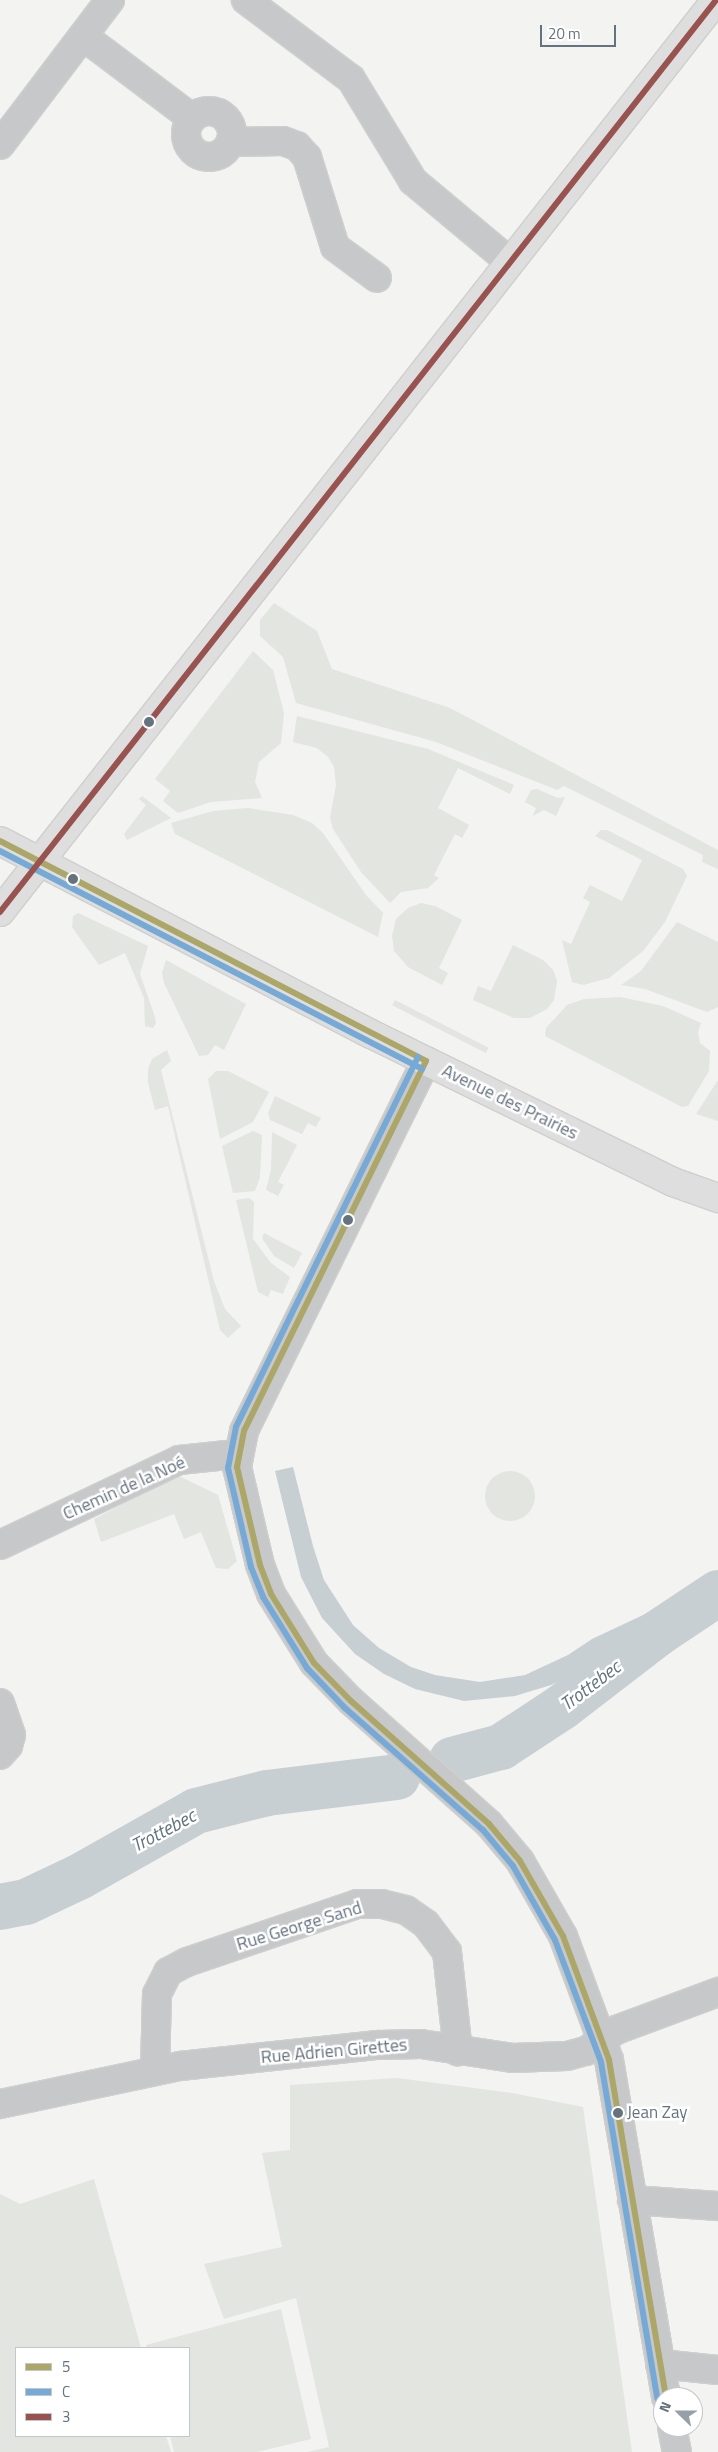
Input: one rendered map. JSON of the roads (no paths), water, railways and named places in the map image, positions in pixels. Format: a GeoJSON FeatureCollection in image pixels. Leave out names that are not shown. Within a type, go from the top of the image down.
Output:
{"type":"FeatureCollection","features":[{"type":"Feature","properties":{"kind":"main road"},"geometry":{"type":"LineString","coordinates":[[0,912],[716,0]]}},
{"type":"Feature","properties":{"kind":"main road","name":"Avenue des Prairies"},"geometry":{"type":"LineString","coordinates":[[0,841],[38,863],[426,1061],[673,1182],[718,1198]]}},
{"type":"Feature","properties":{"kind":"street"},"geometry":{"type":"LineString","coordinates":[[0,145],[110,0]]}},
{"type":"Feature","properties":{"kind":"street"},"geometry":{"type":"LineString","coordinates":[[246,0],[351,79],[413,181],[510,262]]}},
{"type":"Feature","properties":{"kind":"street"},"geometry":{"type":"LineString","coordinates":[[83,36],[192,118],[205,111],[221,114],[231,126],[231,142],[283,141],[297,146],[307,157],[335,246],[377,278]]}},
{"type":"Feature","properties":{"kind":"street"},"geometry":{"type":"LineString","coordinates":[[426,1061],[244,1431],[237,1454],[243,1502],[260,1565],[284,1618],[314,1663],[351,1701],[489,1824],[520,1861],[563,1936],[585,1989],[600,2042],[609,2060],[664,2387]]}},
{"type":"Feature","properties":{"kind":"street","name":"Chemin de la Noé"},"geometry":{"type":"LineString","coordinates":[[0,1545],[179,1460],[237,1454]]}},
{"type":"Feature","properties":{"kind":"street"},"geometry":{"type":"LineString","coordinates":[[0,1703],[11,1735],[8,1746],[0,1755]]}},
{"type":"Feature","properties":{"kind":"street","name":"Rue George Sand"},"geometry":{"type":"LineString","coordinates":[[155,2070],[156,1994],[168,1972],[187,1962],[357,1904],[382,1904],[406,1910],[426,1924],[447,1952],[458,2052]]}},
{"type":"Feature","properties":{"kind":"street","name":"Rue Adrien Girettes"},"geometry":{"type":"LineString","coordinates":[[0,2104],[155,2070],[378,2045],[421,2044],[458,2052],[512,2058],[567,2056],[586,2051],[616,2030],[718,1992]]}},
{"type":"Feature","properties":{"kind":"street"},"geometry":{"type":"LineString","coordinates":[[632,2200],[718,2206]]}},
{"type":"Feature","properties":{"kind":"street"},"geometry":{"type":"LineString","coordinates":[[660,2364],[718,2370]]}},
{"type":"Feature","properties":{"kind":"street"},"geometry":{"type":"LineString","coordinates":[[674,2437],[677,2452]]}},
{"type":"Feature","properties":{"kind":"waterway","name":"Trottebec"},"geometry":{"type":"LineString","coordinates":[[452,1760],[501,1747],[562,1707],[658,1633],[718,1593]]}},
{"type":"Feature","properties":{"kind":"waterway","name":"Trottebec"},"geometry":{"type":"LineString","coordinates":[[0,1907],[26,1902],[79,1877],[196,1811],[267,1793],[397,1777]]}},
{"type":"Feature","properties":{"kind":"place","name":"Jean Zay"},"geometry":{"type":"Point","coordinates":[618,2113]}}]}
